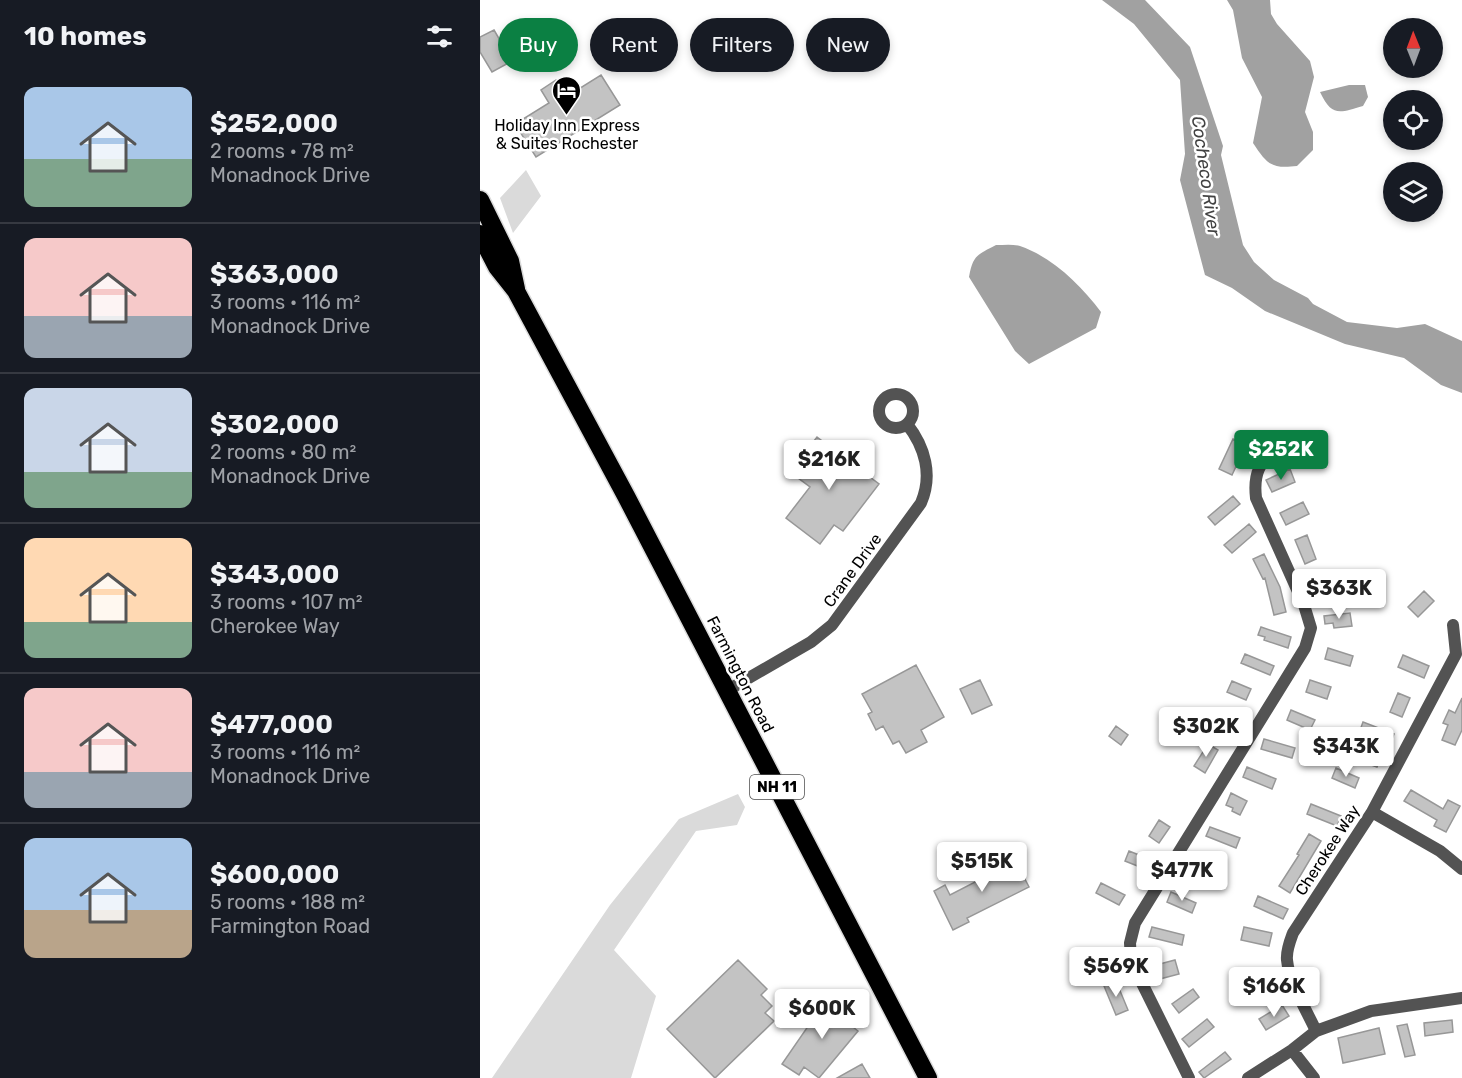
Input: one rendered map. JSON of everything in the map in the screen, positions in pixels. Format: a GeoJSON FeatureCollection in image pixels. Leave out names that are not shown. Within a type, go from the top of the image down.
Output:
{"type":"FeatureCollection","features":[{"type":"Feature","properties":{"kind":"highway","name":"Farmington Road"},"geometry":{"type":"LineString","coordinates":[[480,200],[510,261],[516,291]]}},
{"type":"Feature","properties":{"kind":"highway","name":"Farmington Road"},"geometry":{"type":"LineString","coordinates":[[480,234],[497,267],[516,291],[728,690],[928,1078]]}},
{"type":"Feature","properties":{"kind":"street","name":"Crane Drive"},"geometry":{"type":"LineString","coordinates":[[728,690],[811,642],[832,625],[921,503],[927,483],[925,459],[918,441],[907,424]]}},
{"type":"Feature","properties":{"kind":"street"},"geometry":{"type":"LineString","coordinates":[[1189,1078],[1131,961],[1130,943],[1135,922],[1305,648],[1311,628],[1304,605],[1256,498],[1254,481],[1260,464],[1276,444]]}},
{"type":"Feature","properties":{"kind":"street","name":"Cherokee Way"},"geometry":{"type":"LineString","coordinates":[[1316,1031],[1290,972],[1287,959],[1293,933],[1372,812],[1456,654],[1453,625]]}},
{"type":"Feature","properties":{"kind":"street"},"geometry":{"type":"LineString","coordinates":[[1372,812],[1440,851],[1462,869]]}},
{"type":"Feature","properties":{"kind":"street"},"geometry":{"type":"LineString","coordinates":[[1248,1078],[1292,1050],[1316,1031],[1371,1011],[1462,998]]}},
{"type":"Feature","properties":{"kind":"street"},"geometry":{"type":"LineString","coordinates":[[1292,1050],[1314,1078]]}},
{"type":"Feature","properties":{"kind":"shaded area"},"geometry":{"type":"Polygon","coordinates":[[[526,170],[541,196],[513,233],[500,198],[526,170]]]}},
{"type":"Feature","properties":{"kind":"shaded area"},"geometry":{"type":"Polygon","coordinates":[[[738,794],[745,807],[737,825],[696,831],[614,950],[656,996],[631,1078],[492,1078],[610,905],[679,819],[738,794]]]}},
{"type":"Feature","properties":{"kind":"water","name":"Cocheco River"},"geometry":{"type":"Polygon","coordinates":[[[1102,0],[1145,0],[1190,47],[1223,146],[1221,155],[1243,245],[1254,262],[1274,280],[1347,322],[1397,328],[1425,324],[1462,341],[1462,393],[1441,385],[1404,358],[1345,344],[1265,311],[1232,288],[1205,275],[1180,180],[1185,154],[1180,80],[1134,24],[1102,0]]]}},
{"type":"Feature","properties":{"kind":"water"},"geometry":{"type":"Polygon","coordinates":[[[1227,0],[1270,0],[1271,14],[1277,24],[1310,61],[1314,77],[1305,112],[1313,132],[1313,150],[1297,166],[1281,167],[1270,164],[1253,143],[1262,97],[1242,58],[1233,10],[1227,0]]]}},
{"type":"Feature","properties":{"kind":"water"},"geometry":{"type":"Polygon","coordinates":[[[1349,85],[1365,85],[1368,97],[1363,106],[1337,111],[1328,106],[1320,92],[1349,85]]]}},
{"type":"Feature","properties":{"kind":"water"},"geometry":{"type":"Polygon","coordinates":[[[996,245],[1020,246],[1043,257],[1065,273],[1101,312],[1096,328],[1029,364],[1015,351],[969,277],[972,264],[977,256],[996,245]]]}},
{"type":"Feature","properties":{"kind":"building"},"geometry":{"type":"Polygon","coordinates":[[[494,30],[498,37],[498,69],[492,72],[480,52],[480,37],[494,30]]]}},
{"type":"Feature","properties":{"kind":"building","name":"Holiday Inn Express & Suites Rochester"},"geometry":{"type":"Polygon","coordinates":[[[601,75],[620,105],[536,157],[515,124],[549,103],[541,90],[556,80],[566,97],[601,75]]]}},
{"type":"Feature","properties":{"kind":"building"},"geometry":{"type":"Polygon","coordinates":[[[817,437],[879,484],[843,531],[834,525],[820,544],[786,518],[810,487],[790,472],[817,437]]]}},
{"type":"Feature","properties":{"kind":"building"},"geometry":{"type":"Polygon","coordinates":[[[1233,439],[1246,445],[1232,475],[1219,469],[1233,439]]]}},
{"type":"Feature","properties":{"kind":"building"},"geometry":{"type":"Polygon","coordinates":[[[1290,469],[1295,482],[1272,492],[1266,480],[1290,469]]]}},
{"type":"Feature","properties":{"kind":"building"},"geometry":{"type":"Polygon","coordinates":[[[1233,496],[1240,504],[1215,525],[1208,517],[1233,496]]]}},
{"type":"Feature","properties":{"kind":"building"},"geometry":{"type":"Polygon","coordinates":[[[1303,502],[1309,514],[1286,525],[1280,513],[1303,502]]]}},
{"type":"Feature","properties":{"kind":"building"},"geometry":{"type":"Polygon","coordinates":[[[1249,524],[1256,532],[1232,553],[1224,545],[1249,524]]]}},
{"type":"Feature","properties":{"kind":"building"},"geometry":{"type":"Polygon","coordinates":[[[1307,535],[1316,559],[1305,564],[1295,540],[1307,535]]]}},
{"type":"Feature","properties":{"kind":"building"},"geometry":{"type":"Polygon","coordinates":[[[1264,554],[1280,587],[1286,612],[1274,615],[1265,578],[1263,579],[1253,559],[1264,554]]]}},
{"type":"Feature","properties":{"kind":"building"},"geometry":{"type":"Polygon","coordinates":[[[1322,574],[1331,594],[1320,598],[1311,578],[1322,574]]]}},
{"type":"Feature","properties":{"kind":"building"},"geometry":{"type":"Polygon","coordinates":[[[1424,591],[1434,601],[1418,617],[1408,607],[1424,591]]]}},
{"type":"Feature","properties":{"kind":"building"},"geometry":{"type":"Polygon","coordinates":[[[1350,613],[1352,626],[1334,628],[1333,623],[1325,624],[1324,616],[1350,613]]]}},
{"type":"Feature","properties":{"kind":"building"},"geometry":{"type":"Polygon","coordinates":[[[1261,627],[1291,637],[1288,648],[1264,640],[1265,637],[1258,635],[1261,627]]]}},
{"type":"Feature","properties":{"kind":"building"},"geometry":{"type":"Polygon","coordinates":[[[1328,648],[1353,656],[1350,666],[1325,659],[1328,648]]]}},
{"type":"Feature","properties":{"kind":"building"},"geometry":{"type":"Polygon","coordinates":[[[1245,654],[1274,666],[1270,675],[1241,663],[1245,654]]]}},
{"type":"Feature","properties":{"kind":"building"},"geometry":{"type":"Polygon","coordinates":[[[1403,655],[1429,666],[1424,678],[1398,667],[1403,655]]]}},
{"type":"Feature","properties":{"kind":"building"},"geometry":{"type":"Polygon","coordinates":[[[916,665],[944,717],[921,730],[927,742],[906,753],[899,741],[893,744],[883,726],[876,730],[868,714],[872,712],[862,694],[916,665]]]}},
{"type":"Feature","properties":{"kind":"building"},"geometry":{"type":"Polygon","coordinates":[[[980,680],[992,705],[972,714],[960,689],[980,680]]]}},
{"type":"Feature","properties":{"kind":"building"},"geometry":{"type":"Polygon","coordinates":[[[1310,680],[1331,687],[1327,699],[1306,692],[1310,680]]]}},
{"type":"Feature","properties":{"kind":"building"},"geometry":{"type":"Polygon","coordinates":[[[1232,681],[1251,689],[1246,700],[1227,692],[1232,681]]]}},
{"type":"Feature","properties":{"kind":"building"},"geometry":{"type":"Polygon","coordinates":[[[1398,693],[1410,698],[1402,717],[1390,712],[1398,693]]]}},
{"type":"Feature","properties":{"kind":"building"},"geometry":{"type":"Polygon","coordinates":[[[1462,698],[1462,730],[1455,745],[1442,740],[1448,725],[1443,723],[1449,710],[1455,713],[1462,698]]]}},
{"type":"Feature","properties":{"kind":"building"},"geometry":{"type":"Polygon","coordinates":[[[1291,710],[1315,720],[1310,730],[1287,720],[1291,710]]]}},
{"type":"Feature","properties":{"kind":"building"},"geometry":{"type":"Polygon","coordinates":[[[1363,722],[1394,734],[1390,744],[1359,733],[1363,722]]]}},
{"type":"Feature","properties":{"kind":"building"},"geometry":{"type":"Polygon","coordinates":[[[1116,726],[1128,735],[1121,745],[1109,736],[1116,726]]]}},
{"type":"Feature","properties":{"kind":"building"},"geometry":{"type":"Polygon","coordinates":[[[1264,739],[1295,748],[1292,758],[1261,749],[1264,739]]]}},
{"type":"Feature","properties":{"kind":"building"},"geometry":{"type":"Polygon","coordinates":[[[1208,744],[1218,750],[1205,773],[1194,766],[1208,744]]]}},
{"type":"Feature","properties":{"kind":"building"},"geometry":{"type":"Polygon","coordinates":[[[1350,746],[1381,757],[1377,767],[1346,756],[1350,746]]]}},
{"type":"Feature","properties":{"kind":"building"},"geometry":{"type":"Polygon","coordinates":[[[1247,767],[1276,779],[1272,789],[1243,777],[1247,767]]]}},
{"type":"Feature","properties":{"kind":"building"},"geometry":{"type":"Polygon","coordinates":[[[1336,768],[1359,778],[1355,788],[1332,778],[1336,768]]]}},
{"type":"Feature","properties":{"kind":"building"},"geometry":{"type":"Polygon","coordinates":[[[1411,790],[1443,809],[1448,800],[1460,806],[1446,832],[1434,826],[1437,820],[1404,801],[1411,790]]]}},
{"type":"Feature","properties":{"kind":"building"},"geometry":{"type":"Polygon","coordinates":[[[1231,793],[1247,801],[1240,815],[1226,805],[1231,793]]]}},
{"type":"Feature","properties":{"kind":"building"},"geometry":{"type":"Polygon","coordinates":[[[1311,804],[1341,816],[1337,826],[1307,814],[1311,804]]]}},
{"type":"Feature","properties":{"kind":"building"},"geometry":{"type":"Polygon","coordinates":[[[1159,820],[1170,827],[1159,843],[1149,836],[1159,820]]]}},
{"type":"Feature","properties":{"kind":"building"},"geometry":{"type":"Polygon","coordinates":[[[1210,827],[1240,838],[1236,848],[1206,836],[1210,827]]]}},
{"type":"Feature","properties":{"kind":"building"},"geometry":{"type":"Polygon","coordinates":[[[1309,834],[1321,841],[1290,893],[1279,886],[1299,855],[1297,854],[1309,834]]]}},
{"type":"Feature","properties":{"kind":"building"},"geometry":{"type":"Polygon","coordinates":[[[1129,851],[1154,861],[1150,871],[1125,861],[1129,851]]]}},
{"type":"Feature","properties":{"kind":"building"},"geometry":{"type":"Polygon","coordinates":[[[990,860],[995,870],[1015,860],[1029,887],[967,918],[969,922],[953,930],[934,891],[945,885],[950,895],[985,877],[979,865],[990,860]]]}},
{"type":"Feature","properties":{"kind":"building"},"geometry":{"type":"Polygon","coordinates":[[[1192,862],[1221,870],[1218,880],[1189,872],[1192,862]]]}},
{"type":"Feature","properties":{"kind":"building"},"geometry":{"type":"Polygon","coordinates":[[[1101,883],[1125,895],[1119,905],[1096,893],[1101,883]]]}},
{"type":"Feature","properties":{"kind":"building"},"geometry":{"type":"Polygon","coordinates":[[[1171,892],[1196,903],[1192,913],[1167,902],[1171,892]]]}},
{"type":"Feature","properties":{"kind":"building"},"geometry":{"type":"Polygon","coordinates":[[[1258,896],[1288,909],[1283,919],[1254,906],[1258,896]]]}},
{"type":"Feature","properties":{"kind":"building"},"geometry":{"type":"Polygon","coordinates":[[[1152,927],[1184,935],[1182,945],[1149,937],[1152,927]]]}},
{"type":"Feature","properties":{"kind":"building"},"geometry":{"type":"Polygon","coordinates":[[[1244,927],[1272,933],[1269,946],[1241,940],[1244,927]]]}},
{"type":"Feature","properties":{"kind":"building"},"geometry":{"type":"Polygon","coordinates":[[[738,960],[767,989],[761,995],[772,1006],[765,1013],[774,1021],[715,1078],[667,1029],[738,960]]]}},
{"type":"Feature","properties":{"kind":"building"},"geometry":{"type":"Polygon","coordinates":[[[1175,960],[1179,974],[1156,980],[1152,966],[1175,960]]]}},
{"type":"Feature","properties":{"kind":"building"},"geometry":{"type":"Polygon","coordinates":[[[1272,969],[1273,980],[1241,984],[1240,973],[1272,969]]]}},
{"type":"Feature","properties":{"kind":"building"},"geometry":{"type":"Polygon","coordinates":[[[1116,981],[1128,1010],[1116,1015],[1104,986],[1116,981]]]}},
{"type":"Feature","properties":{"kind":"building"},"geometry":{"type":"Polygon","coordinates":[[[1193,989],[1199,997],[1179,1013],[1172,1004],[1193,989]]]}},
{"type":"Feature","properties":{"kind":"building"},"geometry":{"type":"Polygon","coordinates":[[[831,993],[847,1004],[839,1016],[858,1031],[819,1078],[804,1067],[799,1075],[782,1064],[831,993]]]}},
{"type":"Feature","properties":{"kind":"building"},"geometry":{"type":"Polygon","coordinates":[[[1282,1005],[1289,1016],[1266,1030],[1259,1019],[1282,1005]]]}},
{"type":"Feature","properties":{"kind":"building"},"geometry":{"type":"Polygon","coordinates":[[[1207,1019],[1214,1027],[1189,1047],[1182,1039],[1207,1019]]]}},
{"type":"Feature","properties":{"kind":"building"},"geometry":{"type":"Polygon","coordinates":[[[1452,1020],[1453,1032],[1425,1036],[1424,1023],[1452,1020]]]}},
{"type":"Feature","properties":{"kind":"building"},"geometry":{"type":"Polygon","coordinates":[[[1407,1024],[1415,1055],[1405,1057],[1397,1026],[1407,1024]]]}},
{"type":"Feature","properties":{"kind":"building"},"geometry":{"type":"Polygon","coordinates":[[[1379,1028],[1385,1054],[1343,1063],[1338,1038],[1379,1028]]]}},
{"type":"Feature","properties":{"kind":"building"},"geometry":{"type":"Polygon","coordinates":[[[1225,1052],[1231,1059],[1204,1078],[1199,1072],[1225,1052]]]}},
{"type":"Feature","properties":{"kind":"building"},"geometry":{"type":"Polygon","coordinates":[[[862,1064],[870,1078],[837,1078],[862,1064]]]}},
{"type":"Feature","properties":{"kind":"place","name":"Holiday Inn Express & Suites Rochester"},"geometry":{"type":"Point","coordinates":[567,116]}}]}
